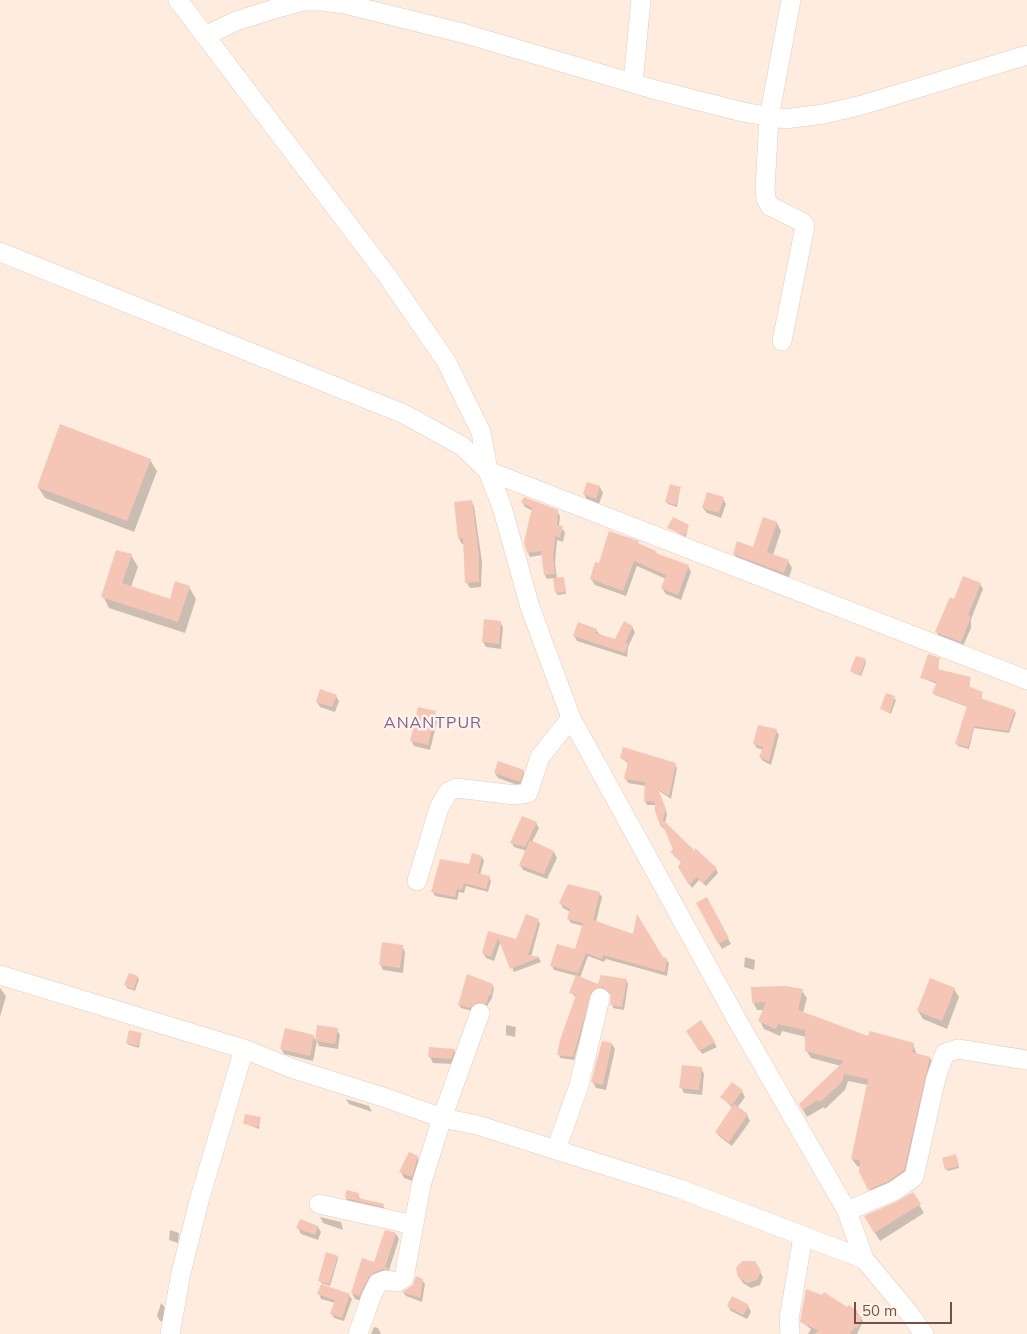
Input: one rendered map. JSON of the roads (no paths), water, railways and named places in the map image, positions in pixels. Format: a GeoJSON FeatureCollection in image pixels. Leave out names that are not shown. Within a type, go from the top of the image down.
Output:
{"type":"FeatureCollection","features":[{"type":"Feature","properties":{"kind":"street"},"geometry":{"type":"LineString","coordinates":[[178,0],[388,277],[446,361],[481,432],[488,471],[502,507],[530,607],[570,718],[737,1020],[847,1210],[864,1259],[924,1334]]}},
{"type":"Feature","properties":{"kind":"street"},"geometry":{"type":"LineString","coordinates":[[633,83],[641,0]]}},
{"type":"Feature","properties":{"kind":"street"},"geometry":{"type":"LineString","coordinates":[[782,341],[805,226],[802,222],[777,211],[766,199],[769,118],[791,0]]}},
{"type":"Feature","properties":{"kind":"street"},"geometry":{"type":"LineString","coordinates":[[205,36],[236,21],[303,1],[345,4],[466,34],[633,83],[769,118],[784,119],[824,114],[898,95],[1027,55]]}},
{"type":"Feature","properties":{"kind":"street"},"geometry":{"type":"LineString","coordinates":[[0,252],[404,414],[462,446],[488,471],[1027,680]]}},
{"type":"Feature","properties":{"kind":"street"},"geometry":{"type":"LineString","coordinates":[[417,881],[439,808],[448,792],[457,788],[515,795],[528,793],[540,757],[570,718]]}},
{"type":"Feature","properties":{"kind":"street"},"geometry":{"type":"LineString","coordinates":[[0,975],[244,1049],[291,1068],[442,1118],[477,1125],[680,1189],[864,1259]]}},
{"type":"Feature","properties":{"kind":"street"},"geometry":{"type":"LineString","coordinates":[[556,1150],[579,1085],[600,998]]}},
{"type":"Feature","properties":{"kind":"street"},"geometry":{"type":"LineString","coordinates":[[358,1334],[370,1297],[378,1283],[386,1280],[397,1282],[404,1278],[421,1185],[442,1118],[480,1013]]}},
{"type":"Feature","properties":{"kind":"street"},"geometry":{"type":"LineString","coordinates":[[170,1334],[181,1273],[199,1201],[244,1049]]}},
{"type":"Feature","properties":{"kind":"street"},"geometry":{"type":"LineString","coordinates":[[847,1210],[894,1191],[914,1177],[936,1078],[945,1053],[958,1049],[1027,1060]]}},
{"type":"Feature","properties":{"kind":"street"},"geometry":{"type":"LineString","coordinates":[[319,1204],[414,1225]]}},
{"type":"Feature","properties":{"kind":"street"},"geometry":{"type":"LineString","coordinates":[[790,1334],[789,1319],[803,1236]]}},
{"type":"Feature","properties":{"kind":"district","name":"ANANTPUR"},"geometry":{"type":"Point","coordinates":[433,723]}}]}
